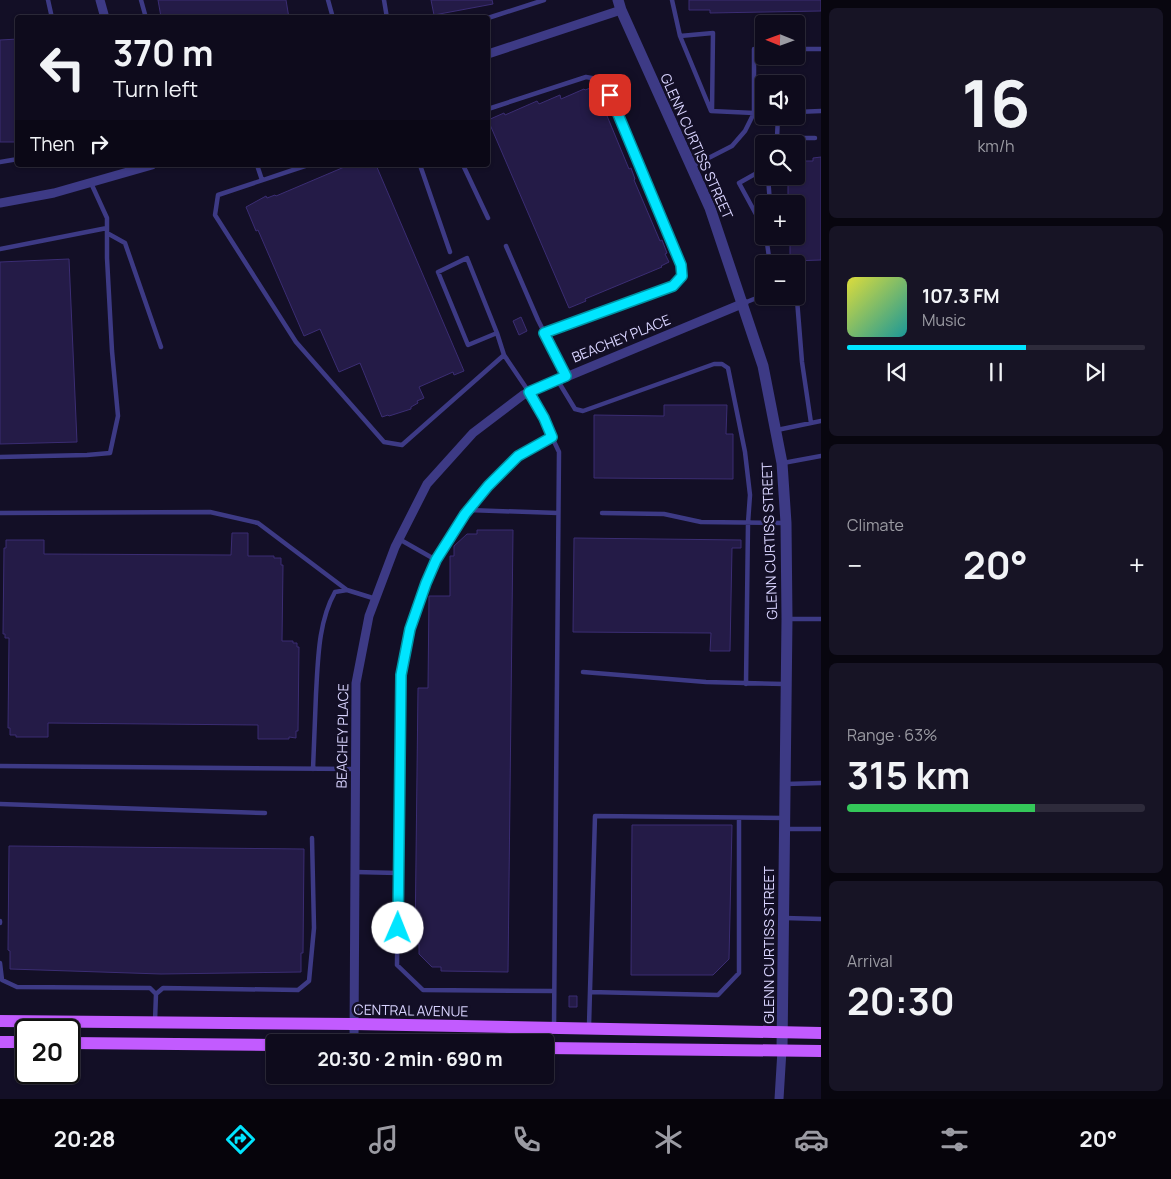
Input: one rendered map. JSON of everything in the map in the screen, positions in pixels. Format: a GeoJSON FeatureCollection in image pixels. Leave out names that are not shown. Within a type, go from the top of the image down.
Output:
{"type":"FeatureCollection","features":[{"type":"Feature","properties":{"kind":"main road","name":"CENTRAL AVENUE"},"geometry":{"type":"LineString","coordinates":[[0,1020],[354,1024],[821,1033]]}},
{"type":"Feature","properties":{"kind":"main road"},"geometry":{"type":"LineString","coordinates":[[155,1022],[155,1044]]}},
{"type":"Feature","properties":{"kind":"main road"},"geometry":{"type":"LineString","coordinates":[[552,1034],[554,1028]]}},
{"type":"Feature","properties":{"kind":"main road"},"geometry":{"type":"LineString","coordinates":[[0,1042],[15,1042]]}},
{"type":"Feature","properties":{"kind":"main road"},"geometry":{"type":"LineString","coordinates":[[80,1043],[266,1045]]}},
{"type":"Feature","properties":{"kind":"main road"},"geometry":{"type":"LineString","coordinates":[[554,1048],[821,1051]]}},
{"type":"Feature","properties":{"kind":"street"},"geometry":{"type":"LineString","coordinates":[[100,0],[104,15]]}},
{"type":"Feature","properties":{"kind":"street"},"geometry":{"type":"LineString","coordinates":[[490,53],[620,5]]}},
{"type":"Feature","properties":{"kind":"street","name":"GLENN CURTISS STREET"},"geometry":{"type":"LineString","coordinates":[[620,5],[710,208],[764,366],[777,430],[782,463],[786,523],[787,619],[782,1050]]}},
{"type":"Feature","properties":{"kind":"street"},"geometry":{"type":"LineString","coordinates":[[0,203],[54,193],[143,167]]}},
{"type":"Feature","properties":{"kind":"street","name":"BEACHEY PLACE"},"geometry":{"type":"LineString","coordinates":[[354,1034],[356,684],[369,616],[399,539],[427,484],[472,434],[522,395],[744,303]]}},
{"type":"Feature","properties":{"kind":"street"},"geometry":{"type":"LineString","coordinates":[[779,1099],[782,1050]]}},
{"type":"Feature","properties":{"kind":"lane"},"geometry":{"type":"LineString","coordinates":[[48,0],[51,15]]}},
{"type":"Feature","properties":{"kind":"lane"},"geometry":{"type":"LineString","coordinates":[[141,0],[145,15]]}},
{"type":"Feature","properties":{"kind":"lane"},"geometry":{"type":"LineString","coordinates":[[328,0],[332,15]]}},
{"type":"Feature","properties":{"kind":"lane"},"geometry":{"type":"LineString","coordinates":[[384,0],[386,15]]}},
{"type":"Feature","properties":{"kind":"lane"},"geometry":{"type":"LineString","coordinates":[[490,17],[544,0]]}},
{"type":"Feature","properties":{"kind":"lane"},"geometry":{"type":"LineString","coordinates":[[672,0],[680,36],[712,111]]}},
{"type":"Feature","properties":{"kind":"lane"},"geometry":{"type":"LineString","coordinates":[[680,36],[713,33],[712,111]]}},
{"type":"Feature","properties":{"kind":"lane"},"geometry":{"type":"LineString","coordinates":[[805,49],[821,48]]}},
{"type":"Feature","properties":{"kind":"lane"},"geometry":{"type":"LineString","coordinates":[[692,166],[732,146],[745,131],[754,113],[755,49]]}},
{"type":"Feature","properties":{"kind":"lane"},"geometry":{"type":"LineString","coordinates":[[490,108],[586,77],[597,79],[610,95],[681,265],[682,276],[673,286],[544,333]]}},
{"type":"Feature","properties":{"kind":"lane"},"geometry":{"type":"LineString","coordinates":[[712,111],[754,113]]}},
{"type":"Feature","properties":{"kind":"lane"},"geometry":{"type":"LineString","coordinates":[[805,112],[821,111]]}},
{"type":"Feature","properties":{"kind":"lane"},"geometry":{"type":"LineString","coordinates":[[805,138],[815,138]]}},
{"type":"Feature","properties":{"kind":"lane"},"geometry":{"type":"LineString","coordinates":[[0,162],[15,160]]}},
{"type":"Feature","properties":{"kind":"lane"},"geometry":{"type":"LineString","coordinates":[[258,167],[262,180]]}},
{"type":"Feature","properties":{"kind":"lane"},"geometry":{"type":"LineString","coordinates":[[302,167],[218,195],[215,215],[296,342],[384,442],[402,445],[504,355]]}},
{"type":"Feature","properties":{"kind":"lane"},"geometry":{"type":"LineString","coordinates":[[421,167],[450,252]]}},
{"type":"Feature","properties":{"kind":"lane"},"geometry":{"type":"LineString","coordinates":[[464,167],[488,218]]}},
{"type":"Feature","properties":{"kind":"lane"},"geometry":{"type":"LineString","coordinates":[[755,174],[739,182],[755,212]]}},
{"type":"Feature","properties":{"kind":"lane"},"geometry":{"type":"LineString","coordinates":[[0,457],[110,453],[118,416],[112,351],[107,218],[91,183]]}},
{"type":"Feature","properties":{"kind":"lane"},"geometry":{"type":"LineString","coordinates":[[0,249],[107,230],[125,243],[161,347]]}},
{"type":"Feature","properties":{"kind":"lane"},"geometry":{"type":"LineString","coordinates":[[506,246],[575,409],[583,410],[714,364],[722,364],[728,368],[745,452],[750,496],[746,684]]}},
{"type":"Feature","properties":{"kind":"lane"},"geometry":{"type":"LineString","coordinates":[[497,333],[468,345],[438,272],[467,258],[497,333],[504,355],[544,418],[559,452],[554,1028]]}},
{"type":"Feature","properties":{"kind":"lane"},"geometry":{"type":"LineString","coordinates":[[744,303],[755,299]]}},
{"type":"Feature","properties":{"kind":"lane"},"geometry":{"type":"LineString","coordinates":[[797,305],[802,362],[811,423]]}},
{"type":"Feature","properties":{"kind":"lane"},"geometry":{"type":"LineString","coordinates":[[777,430],[821,421]]}},
{"type":"Feature","properties":{"kind":"lane"},"geometry":{"type":"LineString","coordinates":[[552,437],[518,456],[488,486],[468,510],[436,560],[410,629],[401,675],[397,965],[424,990],[554,991]]}},
{"type":"Feature","properties":{"kind":"lane"},"geometry":{"type":"LineString","coordinates":[[782,463],[821,456]]}},
{"type":"Feature","properties":{"kind":"lane"},"geometry":{"type":"LineString","coordinates":[[468,510],[558,513]]}},
{"type":"Feature","properties":{"kind":"lane"},"geometry":{"type":"LineString","coordinates":[[0,513],[210,512],[232,516],[258,523],[347,590],[376,598]]}},
{"type":"Feature","properties":{"kind":"lane"},"geometry":{"type":"LineString","coordinates":[[602,513],[664,514],[701,522],[786,523]]}},
{"type":"Feature","properties":{"kind":"lane"},"geometry":{"type":"LineString","coordinates":[[399,539],[436,560]]}},
{"type":"Feature","properties":{"kind":"lane"},"geometry":{"type":"LineString","coordinates":[[312,769],[318,656],[324,623],[329,602],[335,592],[347,590]]}},
{"type":"Feature","properties":{"kind":"lane"},"geometry":{"type":"LineString","coordinates":[[787,619],[821,619]]}},
{"type":"Feature","properties":{"kind":"lane"},"geometry":{"type":"LineString","coordinates":[[583,672],[706,682],[786,684]]}},
{"type":"Feature","properties":{"kind":"lane"},"geometry":{"type":"LineString","coordinates":[[0,766],[355,769]]}},
{"type":"Feature","properties":{"kind":"lane"},"geometry":{"type":"LineString","coordinates":[[784,784],[821,783]]}},
{"type":"Feature","properties":{"kind":"lane"},"geometry":{"type":"LineString","coordinates":[[0,804],[265,813]]}},
{"type":"Feature","properties":{"kind":"lane"},"geometry":{"type":"LineString","coordinates":[[589,1028],[596,816],[740,818],[821,829]]}},
{"type":"Feature","properties":{"kind":"lane"},"geometry":{"type":"LineString","coordinates":[[590,992],[718,994],[739,973],[740,818]]}},
{"type":"Feature","properties":{"kind":"lane"},"geometry":{"type":"LineString","coordinates":[[156,994],[163,988],[298,990],[309,981],[314,928],[312,838]]}},
{"type":"Feature","properties":{"kind":"lane"},"geometry":{"type":"LineString","coordinates":[[355,872],[398,873]]}},
{"type":"Feature","properties":{"kind":"lane"},"geometry":{"type":"LineString","coordinates":[[783,918],[821,919]]}},
{"type":"Feature","properties":{"kind":"lane"},"geometry":{"type":"LineString","coordinates":[[0,963],[2,980],[17,987],[150,988],[156,994],[155,1022]]}},
{"type":"Feature","properties":{"kind":"building"},"geometry":{"type":"Polygon","coordinates":[[[158,0],[286,0],[288,15],[161,15],[158,0]]]}},
{"type":"Feature","properties":{"kind":"building"},"geometry":{"type":"Polygon","coordinates":[[[431,0],[492,0],[493,4],[434,15],[431,0]]]}},
{"type":"Feature","properties":{"kind":"building"},"geometry":{"type":"Polygon","coordinates":[[[689,0],[821,0],[821,11],[710,13],[710,10],[689,10],[689,0]]]}},
{"type":"Feature","properties":{"kind":"building"},"geometry":{"type":"Polygon","coordinates":[[[15,39],[15,142],[0,142],[0,40],[15,39]]]}},
{"type":"Feature","properties":{"kind":"building"},"geometry":{"type":"Polygon","coordinates":[[[593,87],[598,94],[629,169],[631,168],[634,180],[660,241],[662,240],[669,262],[662,267],[585,299],[586,301],[569,308],[490,125],[490,119],[504,113],[505,115],[537,101],[539,104],[560,95],[561,99],[593,87]]]}},
{"type":"Feature","properties":{"kind":"building"},"geometry":{"type":"Polygon","coordinates":[[[821,157],[821,260],[805,261],[805,255],[790,255],[790,245],[805,245],[805,195],[788,195],[788,185],[805,185],[805,161],[813,161],[813,158],[821,157]]]}},
{"type":"Feature","properties":{"kind":"building"},"geometry":{"type":"Polygon","coordinates":[[[344,167],[377,167],[464,371],[454,375],[453,372],[419,387],[424,398],[417,401],[418,403],[411,407],[411,409],[382,417],[360,363],[339,372],[320,329],[304,336],[258,230],[256,231],[246,207],[266,196],[267,198],[344,167]]]}},
{"type":"Feature","properties":{"kind":"building"},"geometry":{"type":"Polygon","coordinates":[[[69,259],[77,442],[0,444],[0,262],[69,259]]]}},
{"type":"Feature","properties":{"kind":"building"},"geometry":{"type":"Polygon","coordinates":[[[521,317],[527,331],[519,335],[513,321],[521,317]]]}},
{"type":"Feature","properties":{"kind":"building"},"geometry":{"type":"Polygon","coordinates":[[[664,405],[727,405],[726,434],[733,434],[733,479],[594,478],[594,415],[664,416],[664,405]]]}},
{"type":"Feature","properties":{"kind":"building"},"geometry":{"type":"Polygon","coordinates":[[[477,530],[513,530],[508,972],[441,971],[441,967],[432,967],[419,954],[419,944],[415,944],[418,688],[428,688],[429,596],[450,596],[450,556],[454,556],[454,546],[467,534],[477,534],[477,530]]]}},
{"type":"Feature","properties":{"kind":"building"},"geometry":{"type":"Polygon","coordinates":[[[232,533],[248,533],[248,556],[274,556],[274,558],[281,558],[281,565],[283,565],[282,641],[293,641],[299,647],[298,731],[296,731],[296,738],[258,739],[258,725],[48,723],[48,737],[16,737],[16,735],[10,735],[10,728],[8,728],[9,638],[5,638],[5,634],[3,634],[4,548],[6,548],[6,540],[44,540],[44,554],[231,555],[232,533]]]}},
{"type":"Feature","properties":{"kind":"building"},"geometry":{"type":"Polygon","coordinates":[[[574,538],[741,540],[741,548],[732,548],[730,651],[710,651],[711,633],[573,632],[574,538]]]}},
{"type":"Feature","properties":{"kind":"building"},"geometry":{"type":"Polygon","coordinates":[[[632,825],[732,825],[729,959],[713,975],[631,975],[632,825]]]}},
{"type":"Feature","properties":{"kind":"building"},"geometry":{"type":"Polygon","coordinates":[[[9,846],[304,849],[303,953],[301,953],[301,972],[161,974],[10,969],[10,951],[8,950],[9,846]]]}},
{"type":"Feature","properties":{"kind":"building"},"geometry":{"type":"Polygon","coordinates":[[[569,996],[577,996],[577,1007],[569,1007],[569,996]]]}},
{"type":"Feature","properties":{"kind":"route"},"geometry":{"type":"LineString","coordinates":[[398,928],[401,675],[410,629],[436,560],[465,514],[488,486],[518,456],[552,437],[544,418],[529,392],[566,376],[544,333],[673,286],[682,276],[681,265],[610,95]]}}]}
